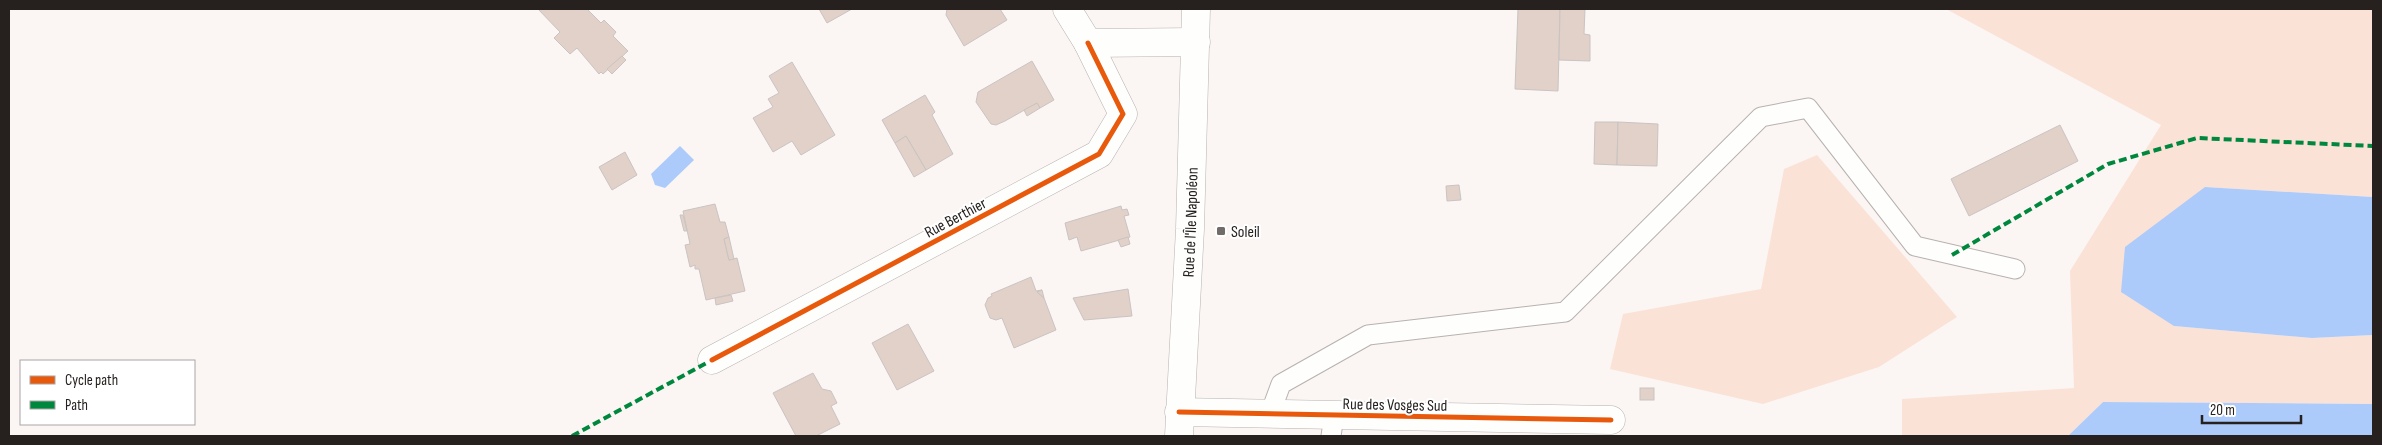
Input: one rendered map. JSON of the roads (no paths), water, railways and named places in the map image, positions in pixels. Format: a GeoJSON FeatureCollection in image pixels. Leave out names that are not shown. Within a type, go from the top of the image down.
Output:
{"type":"FeatureCollection","features":[{"type":"Feature","properties":{"kind":"street","name":"Rue Berthier"},"geometry":{"type":"LineString","coordinates":[[712,360],[1099,154],[1123,114],[1088,43],[1067,9]]}},
{"type":"Feature","properties":{"kind":"street","name":"Rue de l'Île Napoléon"},"geometry":{"type":"LineString","coordinates":[[1179,424],[1190,229],[1196,9]]}},
{"type":"Feature","properties":{"kind":"street"},"geometry":{"type":"LineString","coordinates":[[1088,43],[1196,42]]}},
{"type":"Feature","properties":{"kind":"street","name":"Rue des Vosges Sud"},"geometry":{"type":"LineString","coordinates":[[1179,424],[1270,414],[1333,426],[1602,425]]}},
{"type":"Feature","properties":{"kind":"lane"},"geometry":{"type":"LineString","coordinates":[[1270,414],[1281,384],[1368,335],[1565,312],[1762,117],[1790,111],[1808,108],[1916,246],[2015,269]]}},
{"type":"Feature","properties":{"kind":"water"},"geometry":{"type":"Polygon","coordinates":[[[680,146],[694,160],[665,188],[655,185],[651,174],[680,146]]]}},
{"type":"Feature","properties":{"kind":"water"},"geometry":{"type":"Polygon","coordinates":[[[2205,187],[2373,197],[2373,335],[2312,338],[2174,326],[2121,292],[2125,247],[2205,187]]]}},
{"type":"Feature","properties":{"kind":"water"},"geometry":{"type":"Polygon","coordinates":[[[2103,402],[2373,404],[2373,436],[2068,436],[2103,402]]]}},
{"type":"Feature","properties":{"kind":"place","name":"Soleil"},"geometry":{"type":"Point","coordinates":[1221,231]}}]}
